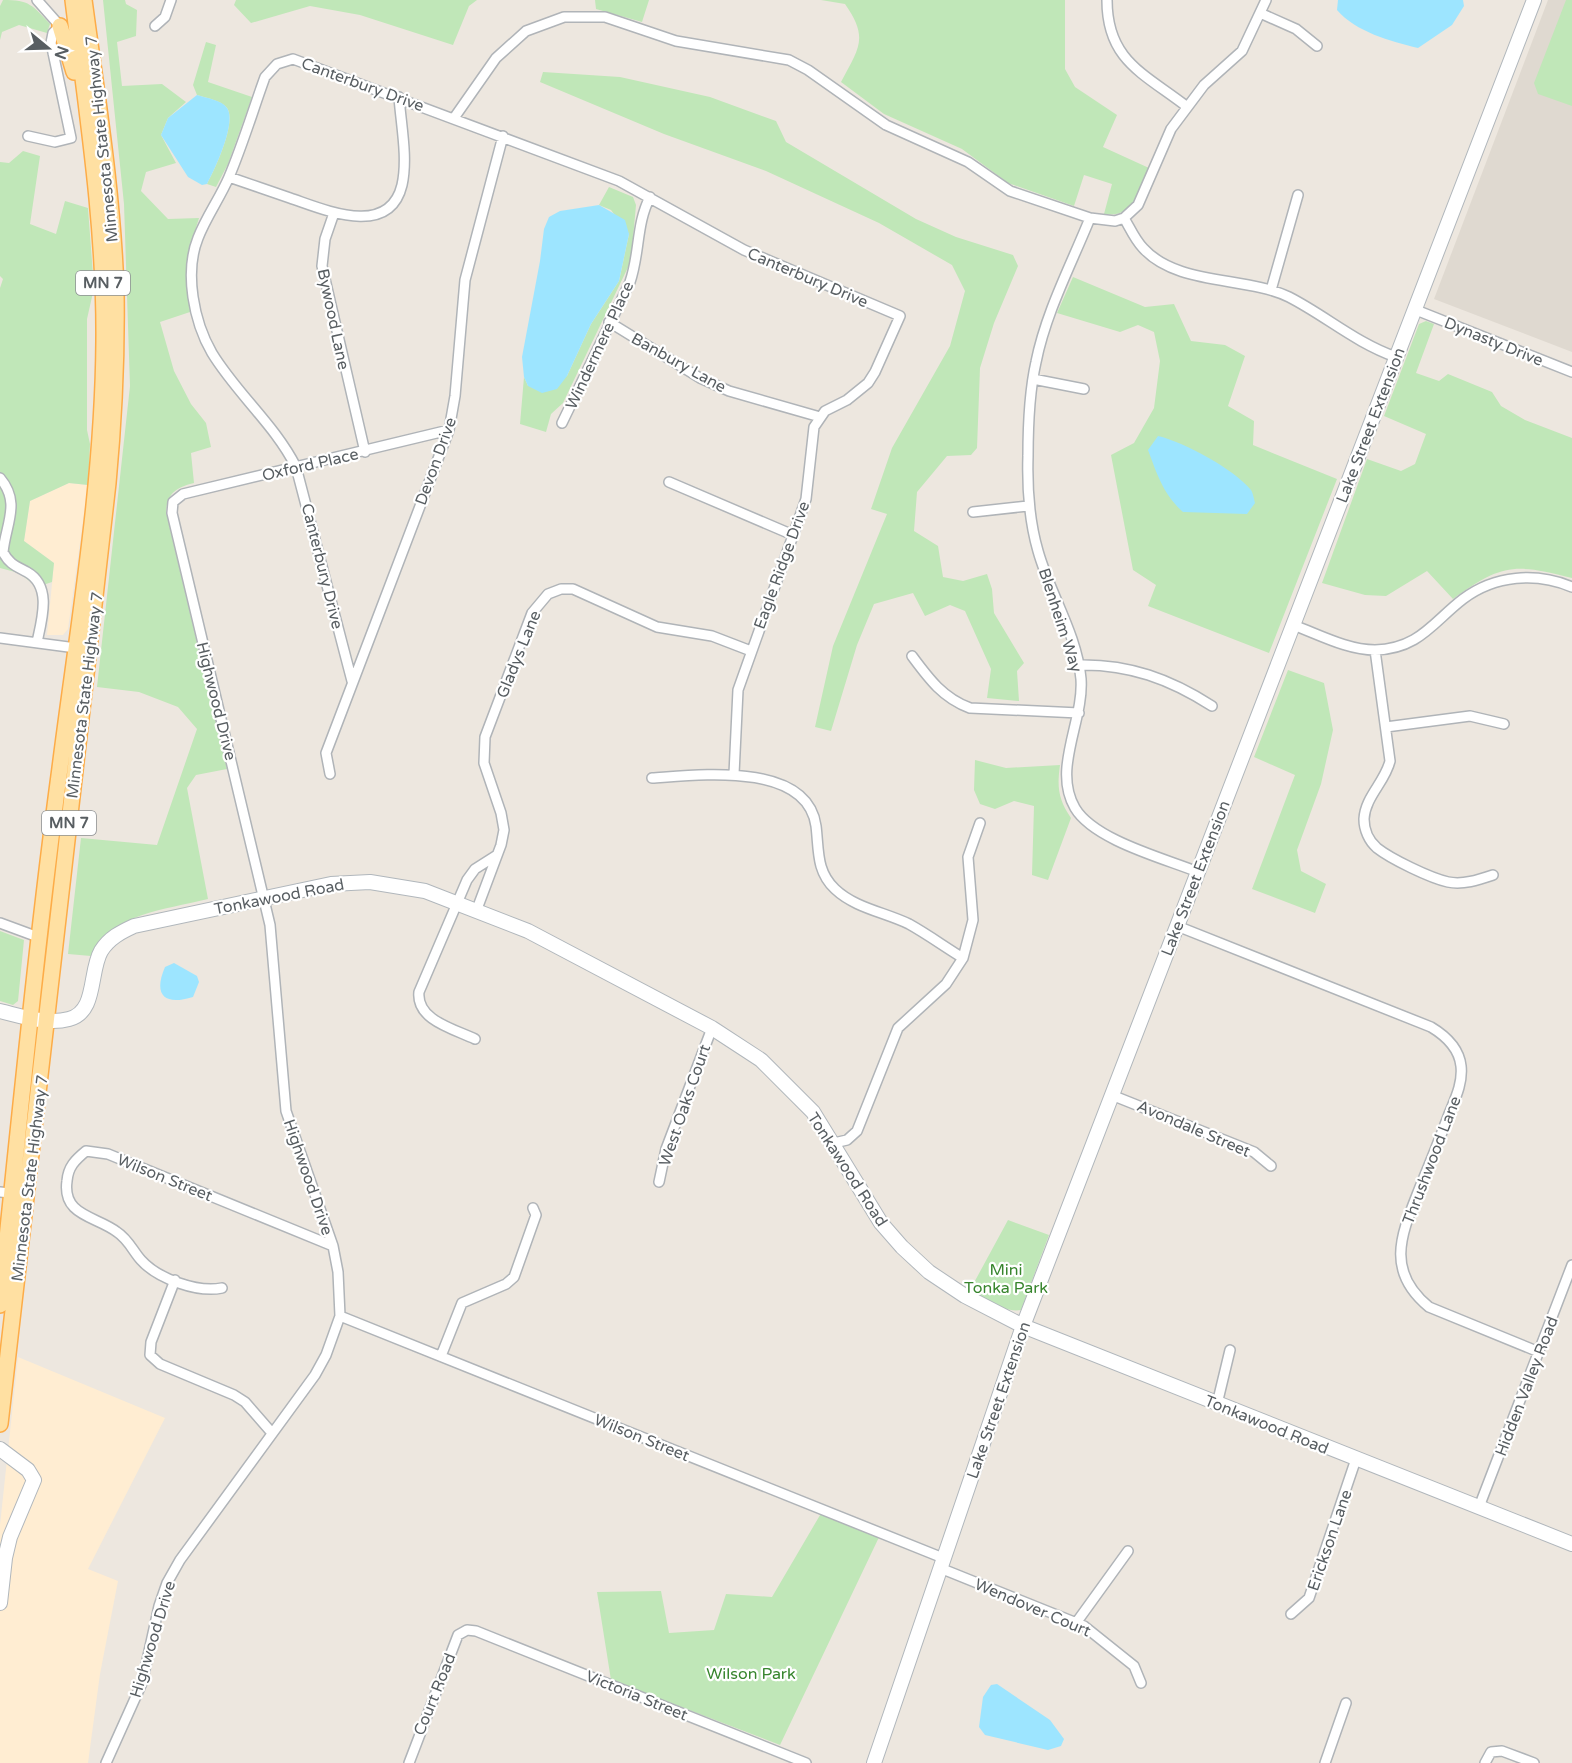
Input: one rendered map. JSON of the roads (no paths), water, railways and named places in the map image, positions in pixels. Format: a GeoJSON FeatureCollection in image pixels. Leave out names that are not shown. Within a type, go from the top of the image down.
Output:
{"type":"FeatureCollection","features":[{"type":"Feature","properties":{"kind":"main road","name":"Minnesota State Highway 7"},"geometry":{"type":"LineString","coordinates":[[0,1305],[5,1192],[96,482],[104,342],[100,220],[73,0]]}},
{"type":"Feature","properties":{"kind":"main road","name":"Minnesota State Highway 7"},"geometry":{"type":"LineString","coordinates":[[0,1424],[115,408],[116,290],[112,220],[84,0]]}},
{"type":"Feature","properties":{"kind":"main road"},"geometry":{"type":"LineString","coordinates":[[60,26],[70,57],[82,113],[88,122]]}},
{"type":"Feature","properties":{"kind":"street"},"geometry":{"type":"LineString","coordinates":[[28,136],[55,142],[71,138],[51,43],[53,33],[60,26],[37,0]]}},
{"type":"Feature","properties":{"kind":"street"},"geometry":{"type":"LineString","coordinates":[[155,26],[165,17],[171,0]]}},
{"type":"Feature","properties":{"kind":"street"},"geometry":{"type":"LineString","coordinates":[[1107,0],[1109,33],[1122,56],[1186,106]]}},
{"type":"Feature","properties":{"kind":"street"},"geometry":{"type":"LineString","coordinates":[[454,118],[495,58],[526,31],[564,17],[605,17],[676,41],[789,60],[808,70],[886,125],[968,162],[1010,191],[1104,221],[1124,218],[1138,205],[1171,129],[1186,106],[1204,85],[1242,51],[1266,0]]}},
{"type":"Feature","properties":{"kind":"street","name":"Lake Street Extension"},"geometry":{"type":"LineString","coordinates":[[874,1763],[1023,1326],[1114,1096],[1177,926],[1534,0]]}},
{"type":"Feature","properties":{"kind":"street"},"geometry":{"type":"LineString","coordinates":[[1260,13],[1296,30],[1317,46]]}},
{"type":"Feature","properties":{"kind":"street","name":"Canterbury Drive"},"geometry":{"type":"LineString","coordinates":[[352,681],[296,467],[280,440],[223,370],[195,313],[194,252],[201,230],[229,177],[265,77],[270,70],[284,60],[301,61],[619,181],[744,250],[900,316],[875,372],[868,382],[847,400],[825,411],[820,417]]}},
{"type":"Feature","properties":{"kind":"street"},"geometry":{"type":"LineString","coordinates":[[229,177],[334,213],[368,216],[380,213],[397,197],[403,175],[399,97]]}},
{"type":"Feature","properties":{"kind":"street","name":"Devon Drive"},"geometry":{"type":"LineString","coordinates":[[330,774],[326,753],[449,430],[455,396],[465,280],[503,136]]}},
{"type":"Feature","properties":{"kind":"street"},"geometry":{"type":"LineString","coordinates":[[1271,290],[1298,195]]}},
{"type":"Feature","properties":{"kind":"street","name":"Windermere Place"},"geometry":{"type":"LineString","coordinates":[[562,423],[636,266],[642,213],[650,197]]}},
{"type":"Feature","properties":{"kind":"street","name":"Bywood Lane"},"geometry":{"type":"LineString","coordinates":[[334,213],[325,239],[322,266],[365,452]]}},
{"type":"Feature","properties":{"kind":"street","name":"Blenheim Way"},"geometry":{"type":"LineString","coordinates":[[1090,218],[1047,325],[1033,379],[1028,418],[1028,506],[1037,550],[1079,665],[1081,700],[1066,785],[1075,808],[1094,827],[1198,872]]}},
{"type":"Feature","properties":{"kind":"street"},"geometry":{"type":"LineString","coordinates":[[1124,218],[1142,247],[1162,262],[1200,276],[1271,290],[1296,302],[1361,343],[1396,357]]}},
{"type":"Feature","properties":{"kind":"street","name":"Dynasty Drive"},"geometry":{"type":"LineString","coordinates":[[1416,310],[1572,372]]}},
{"type":"Feature","properties":{"kind":"street","name":"Banbury Lane"},"geometry":{"type":"LineString","coordinates":[[609,322],[700,378],[729,391],[820,417]]}},
{"type":"Feature","properties":{"kind":"street"},"geometry":{"type":"LineString","coordinates":[[1033,379],[1084,389]]}},
{"type":"Feature","properties":{"kind":"street","name":"Eagle Ridge Drive"},"geometry":{"type":"LineString","coordinates":[[734,774],[738,690],[806,499],[812,437],[820,417]]}},
{"type":"Feature","properties":{"kind":"street","name":"Oxford Place"},"geometry":{"type":"LineString","coordinates":[[173,502],[183,494],[449,430]]}},
{"type":"Feature","properties":{"kind":"street"},"geometry":{"type":"LineString","coordinates":[[0,477],[11,495],[13,506],[3,552],[11,564],[33,575],[40,583],[43,593],[42,621],[37,642]]}},
{"type":"Feature","properties":{"kind":"street"},"geometry":{"type":"LineString","coordinates":[[669,482],[793,535]]}},
{"type":"Feature","properties":{"kind":"street","name":"Highwood Drive"},"geometry":{"type":"LineString","coordinates":[[106,1763],[142,1683],[166,1583],[315,1375],[326,1355],[340,1316],[341,1295],[333,1246],[286,1111],[274,950],[264,898],[172,513],[173,502]]}},
{"type":"Feature","properties":{"kind":"street"},"geometry":{"type":"LineString","coordinates":[[973,512],[1028,506]]}},
{"type":"Feature","properties":{"kind":"street"},"geometry":{"type":"LineString","coordinates":[[1293,625],[1346,645],[1375,650],[1393,648],[1423,636],[1465,598],[1492,584],[1507,579],[1538,578],[1572,586]]}},
{"type":"Feature","properties":{"kind":"street","name":"Gladys Lane"},"geometry":{"type":"LineString","coordinates":[[477,909],[503,838],[503,822],[484,764],[485,737],[532,613],[548,594],[564,588],[580,591],[657,627],[712,636],[751,651]]}},
{"type":"Feature","properties":{"kind":"street"},"geometry":{"type":"LineString","coordinates":[[0,638],[76,648]]}},
{"type":"Feature","properties":{"kind":"street"},"geometry":{"type":"LineString","coordinates":[[1375,650],[1390,761],[1384,778],[1366,809],[1364,820],[1370,840],[1386,853],[1449,882],[1464,883],[1493,875]]}},
{"type":"Feature","properties":{"kind":"street"},"geometry":{"type":"LineString","coordinates":[[912,656],[940,691],[954,702],[970,708],[1078,713]]}},
{"type":"Feature","properties":{"kind":"street"},"geometry":{"type":"LineString","coordinates":[[1079,665],[1107,665],[1147,672],[1170,681],[1212,706]]}},
{"type":"Feature","properties":{"kind":"street"},"geometry":{"type":"LineString","coordinates":[[1386,727],[1470,716],[1504,724]]}},
{"type":"Feature","properties":{"kind":"street"},"geometry":{"type":"LineString","coordinates":[[652,778],[734,774],[790,790],[807,804],[816,825],[819,864],[825,877],[845,897],[906,923],[963,958]]}},
{"type":"Feature","properties":{"kind":"street"},"geometry":{"type":"LineString","coordinates":[[834,1143],[847,1140],[857,1131],[898,1028],[946,984],[963,958],[973,920],[968,856],[980,823]]}},
{"type":"Feature","properties":{"kind":"street"},"geometry":{"type":"LineString","coordinates":[[475,1039],[428,1016],[423,1011],[418,998],[456,902],[470,874],[497,855]]}},
{"type":"Feature","properties":{"kind":"street","name":"Tonkawood Road"},"geometry":{"type":"LineString","coordinates":[[0,1011],[29,1018],[69,1019],[83,1010],[90,997],[98,957],[106,945],[118,934],[134,926],[264,898],[331,884],[379,882],[412,887],[477,909],[554,943],[712,1028],[761,1060],[813,1112],[881,1223],[929,1272],[965,1296],[1023,1326],[1572,1544]]}},
{"type":"Feature","properties":{"kind":"street"},"geometry":{"type":"LineString","coordinates":[[0,923],[38,937]]}},
{"type":"Feature","properties":{"kind":"street","name":"Thrushwood Lane"},"geometry":{"type":"LineString","coordinates":[[1177,926],[1431,1027],[1451,1042],[1461,1065],[1461,1078],[1405,1225],[1400,1256],[1402,1271],[1418,1297],[1429,1307],[1539,1352]]}},
{"type":"Feature","properties":{"kind":"street","name":"West Oaks Court"},"geometry":{"type":"LineString","coordinates":[[659,1182],[666,1149],[712,1028]]}},
{"type":"Feature","properties":{"kind":"street","name":"Avondale Street"},"geometry":{"type":"LineString","coordinates":[[1114,1096],[1254,1152],[1271,1166]]}},
{"type":"Feature","properties":{"kind":"street","name":"Wilson Street"},"geometry":{"type":"LineString","coordinates":[[222,1288],[205,1290],[152,1269],[119,1233],[86,1217],[70,1204],[65,1191],[68,1172],[74,1161],[86,1151],[108,1154],[333,1246]]}},
{"type":"Feature","properties":{"kind":"street"},"geometry":{"type":"LineString","coordinates":[[441,1356],[462,1303],[506,1284],[514,1277],[536,1215],[533,1208]]}},
{"type":"Feature","properties":{"kind":"street","name":"Hidden Valley Road"},"geometry":{"type":"LineString","coordinates":[[1479,1507],[1569,1280],[1572,1265]]}},
{"type":"Feature","properties":{"kind":"street"},"geometry":{"type":"LineString","coordinates":[[175,1280],[151,1341],[150,1355],[160,1364],[234,1395],[245,1402],[272,1433]]}},
{"type":"Feature","properties":{"kind":"street","name":"Wilson Street"},"geometry":{"type":"LineString","coordinates":[[340,1316],[942,1563]]}},
{"type":"Feature","properties":{"kind":"street"},"geometry":{"type":"LineString","coordinates":[[1217,1404],[1230,1350]]}},
{"type":"Feature","properties":{"kind":"street"},"geometry":{"type":"LineString","coordinates":[[0,1449],[28,1470],[34,1480],[10,1537],[0,1603]]}},
{"type":"Feature","properties":{"kind":"street","name":"Erickson Lane"},"geometry":{"type":"LineString","coordinates":[[1291,1614],[1309,1598],[1356,1459]]}},
{"type":"Feature","properties":{"kind":"street"},"geometry":{"type":"LineString","coordinates":[[1076,1623],[1128,1551]]}},
{"type":"Feature","properties":{"kind":"street","name":"Wendover Court"},"geometry":{"type":"LineString","coordinates":[[942,1563],[1076,1623],[1118,1651],[1134,1666],[1141,1683]]}},
{"type":"Feature","properties":{"kind":"street","name":"Court Road"},"geometry":{"type":"LineString","coordinates":[[409,1763],[458,1635],[467,1630]]}},
{"type":"Feature","properties":{"kind":"street","name":"Victoria Street"},"geometry":{"type":"LineString","coordinates":[[467,1630],[477,1631],[806,1763]]}},
{"type":"Feature","properties":{"kind":"street"},"geometry":{"type":"LineString","coordinates":[[1325,1763],[1346,1702]]}},
{"type":"Feature","properties":{"kind":"street"},"geometry":{"type":"LineString","coordinates":[[1485,1763],[1491,1752],[1502,1751],[1534,1763]]}},
{"type":"Feature","properties":{"kind":"water"},"geometry":{"type":"Polygon","coordinates":[[[1338,0],[1463,0],[1464,6],[1452,25],[1418,48],[1385,39],[1354,24],[1337,10],[1338,0]]]}},
{"type":"Feature","properties":{"kind":"water"},"geometry":{"type":"Polygon","coordinates":[[[197,95],[225,105],[229,115],[227,134],[219,157],[207,184],[202,185],[188,177],[161,135],[168,118],[197,95]]]}},
{"type":"Feature","properties":{"kind":"water"},"geometry":{"type":"Polygon","coordinates":[[[599,205],[625,220],[629,234],[619,281],[591,324],[567,376],[557,389],[542,393],[528,386],[524,377],[522,357],[544,229],[549,217],[560,211],[599,205]]]}},
{"type":"Feature","properties":{"kind":"water"},"geometry":{"type":"Polygon","coordinates":[[[1158,436],[1208,457],[1243,482],[1252,491],[1255,503],[1247,514],[1183,512],[1166,491],[1148,450],[1158,436]]]}},
{"type":"Feature","properties":{"kind":"water"},"geometry":{"type":"Polygon","coordinates":[[[174,963],[197,976],[199,982],[193,997],[168,999],[161,991],[160,985],[165,967],[174,963]]]}},
{"type":"Feature","properties":{"kind":"water"},"geometry":{"type":"Polygon","coordinates":[[[997,1684],[1050,1720],[1064,1739],[1061,1746],[1048,1750],[985,1735],[979,1727],[983,1697],[991,1685],[997,1684]]]}},
{"type":"Feature","properties":{"kind":"park label","name":"Mini Tonka Park"},"geometry":{"type":"Point","coordinates":[1006,1278]}},
{"type":"Feature","properties":{"kind":"park label","name":"Wilson Park"},"geometry":{"type":"Point","coordinates":[751,1673]}}]}
